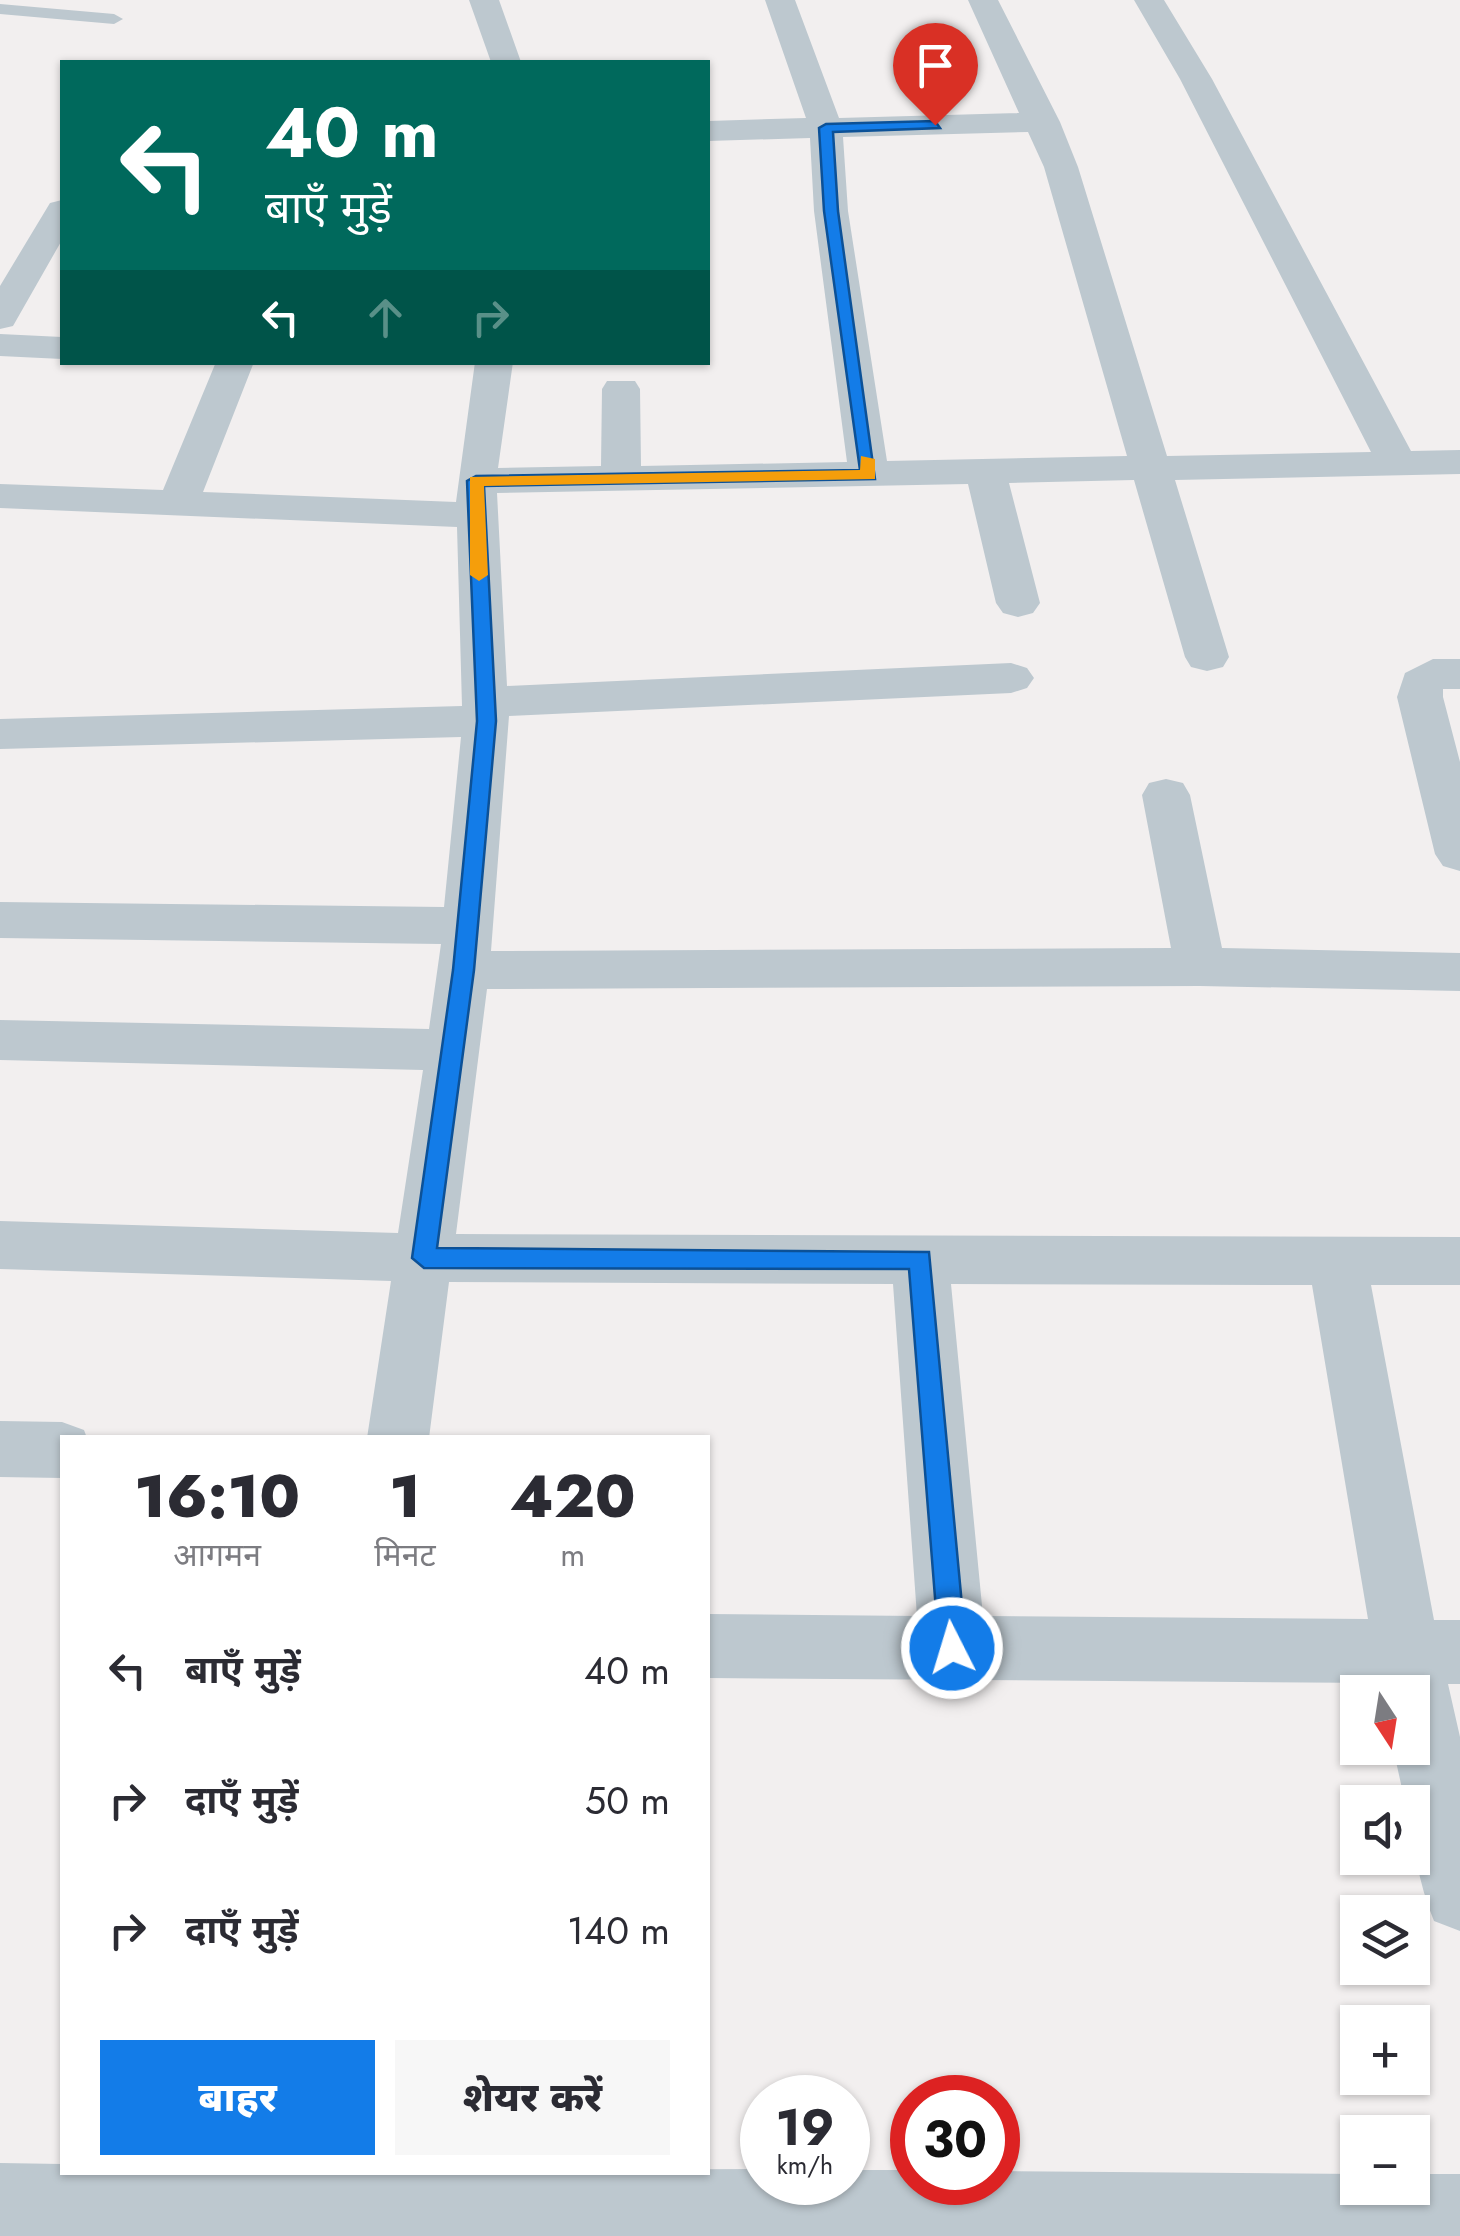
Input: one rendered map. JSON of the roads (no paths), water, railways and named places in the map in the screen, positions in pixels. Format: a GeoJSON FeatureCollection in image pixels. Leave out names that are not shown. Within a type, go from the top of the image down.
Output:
{"type":"FeatureCollection","features":[{"type":"Feature","properties":{"kind":"street"},"geometry":{"type":"LineString","coordinates":[[484,0],[505,60]]}},
{"type":"Feature","properties":{"kind":"street"},"geometry":{"type":"LineString","coordinates":[[780,0],[826,128],[831,211],[869,475]]}},
{"type":"Feature","properties":{"kind":"street"},"geometry":{"type":"LineString","coordinates":[[983,0],[1044,122],[1207,657]]}},
{"type":"Feature","properties":{"kind":"street"},"geometry":{"type":"LineString","coordinates":[[1149,0],[1196,78],[1397,462]]}},
{"type":"Feature","properties":{"kind":"street"},"geometry":{"type":"LineString","coordinates":[[710,131],[1044,122]]}},
{"type":"Feature","properties":{"kind":"street"},"geometry":{"type":"LineString","coordinates":[[0,318],[60,214]]}},
{"type":"Feature","properties":{"kind":"street"},"geometry":{"type":"LineString","coordinates":[[0,249],[38,252]]}},
{"type":"Feature","properties":{"kind":"street"},"geometry":{"type":"LineString","coordinates":[[0,346],[60,348]]}},
{"type":"Feature","properties":{"kind":"street"},"geometry":{"type":"LineString","coordinates":[[178,504],[234,365]]}},
{"type":"Feature","properties":{"kind":"street"},"geometry":{"type":"LineString","coordinates":[[398,1435],[465,948],[486,711],[476,498],[494,365]]}},
{"type":"Feature","properties":{"kind":"street"},"geometry":{"type":"LineString","coordinates":[[621,389],[621,478]]}},
{"type":"Feature","properties":{"kind":"street"},"geometry":{"type":"LineString","coordinates":[[0,496],[178,504],[476,498],[621,478],[1460,462]]}},
{"type":"Feature","properties":{"kind":"street"},"geometry":{"type":"LineString","coordinates":[[986,472],[1018,603]]}},
{"type":"Feature","properties":{"kind":"street"},"geometry":{"type":"LineString","coordinates":[[1460,674],[1433,674],[1421,683],[1420,696],[1460,854]]}},
{"type":"Feature","properties":{"kind":"street"},"geometry":{"type":"LineString","coordinates":[[0,734],[486,711],[1011,678]]}},
{"type":"Feature","properties":{"kind":"street"},"geometry":{"type":"LineString","coordinates":[[1166,795],[1200,967]]}},
{"type":"Feature","properties":{"kind":"street"},"geometry":{"type":"LineString","coordinates":[[0,920],[465,948],[1460,972]]}},
{"type":"Feature","properties":{"kind":"street"},"geometry":{"type":"LineString","coordinates":[[0,1040],[450,1050]]}},
{"type":"Feature","properties":{"kind":"street"},"geometry":{"type":"LineString","coordinates":[[0,1245],[424,1258],[1460,1261]]}},
{"type":"Feature","properties":{"kind":"street"},"geometry":{"type":"LineString","coordinates":[[920,1260],[952,1648]]}},
{"type":"Feature","properties":{"kind":"street"},"geometry":{"type":"LineString","coordinates":[[1337,1260],[1434,1652],[1460,1894]]}},
{"type":"Feature","properties":{"kind":"street"},"geometry":{"type":"LineString","coordinates":[[0,1450],[60,1450]]}},
{"type":"Feature","properties":{"kind":"street"},"geometry":{"type":"LineString","coordinates":[[710,1646],[1434,1652]]}},
{"type":"Feature","properties":{"kind":"street"},"geometry":{"type":"LineString","coordinates":[[0,2203],[1460,2214]]}},
{"type":"Feature","properties":{"kind":"lane"},"geometry":{"type":"LineString","coordinates":[[0,8],[114,19]]}}]}
